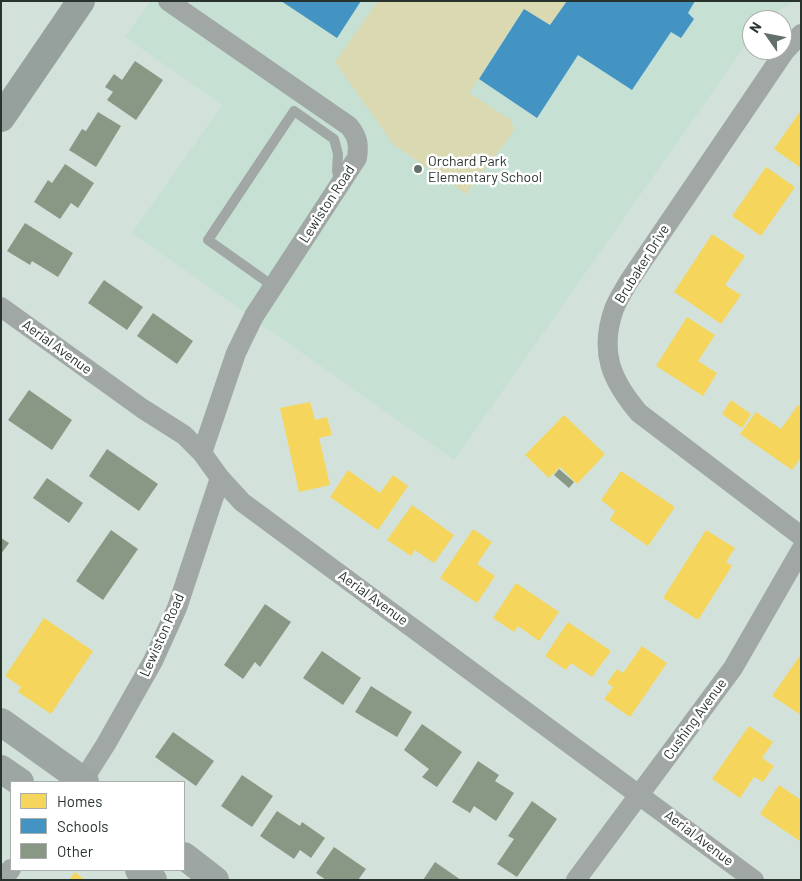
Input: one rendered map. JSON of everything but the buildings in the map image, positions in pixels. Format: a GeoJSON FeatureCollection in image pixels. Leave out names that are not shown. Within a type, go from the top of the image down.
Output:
{"type":"FeatureCollection","features":[{"type":"Feature","properties":{"kind":"main road"},"geometry":{"type":"LineString","coordinates":[[1,118],[81,1]]}},
{"type":"Feature","properties":{"kind":"main road"},"geometry":{"type":"LineString","coordinates":[[1,722],[82,781]]}},
{"type":"Feature","properties":{"kind":"main road"},"geometry":{"type":"LineString","coordinates":[[1,769],[19,781]]}},
{"type":"Feature","properties":{"kind":"main road"},"geometry":{"type":"LineString","coordinates":[[185,857],[215,880]]}},
{"type":"Feature","properties":{"kind":"main road"},"geometry":{"type":"LineString","coordinates":[[140,871],[153,880]]}},
{"type":"Feature","properties":{"kind":"street","name":"Lewiston Road"},"geometry":{"type":"LineString","coordinates":[[168,1],[349,126],[356,134],[359,146],[357,158],[254,316],[236,353],[202,453]]}},
{"type":"Feature","properties":{"kind":"street","name":"Brubaker Drive"},"geometry":{"type":"LineString","coordinates":[[801,34],[785,51],[628,281],[614,308],[609,329],[608,353],[613,375],[624,396],[639,413],[801,536]]}},
{"type":"Feature","properties":{"kind":"street","name":"Aerial Avenue"},"geometry":{"type":"LineString","coordinates":[[1,307],[143,409],[184,435],[202,453],[220,478],[242,502],[754,880]]}},
{"type":"Feature","properties":{"kind":"street","name":"Lewiston Road"},"geometry":{"type":"LineString","coordinates":[[84,781],[154,661],[177,608],[220,478]]}},
{"type":"Feature","properties":{"kind":"street","name":"Cushing Avenue"},"geometry":{"type":"LineString","coordinates":[[576,880],[733,668],[801,550]]}},
{"type":"Feature","properties":{"kind":"lane"},"geometry":{"type":"LineString","coordinates":[[273,286],[208,240],[294,111],[334,139],[338,154],[337,170],[340,183]]}},
{"type":"Feature","properties":{"kind":"shaded area","name":"Orchard Park Elementary School"},"geometry":{"type":"Polygon","coordinates":[[[150,1],[795,1],[780,10],[742,10],[742,50],[454,460],[132,233],[222,105],[125,37],[150,1]]]}},
{"type":"Feature","properties":{"kind":"green space"},"geometry":{"type":"Polygon","coordinates":[[[378,1],[567,1],[550,25],[523,10],[469,93],[511,120],[514,131],[466,194],[394,145],[335,62],[378,1]]]}},
{"type":"Feature","properties":{"kind":"place","name":"Orchard Park Elementary School"},"geometry":{"type":"Point","coordinates":[418,169]}}]}
